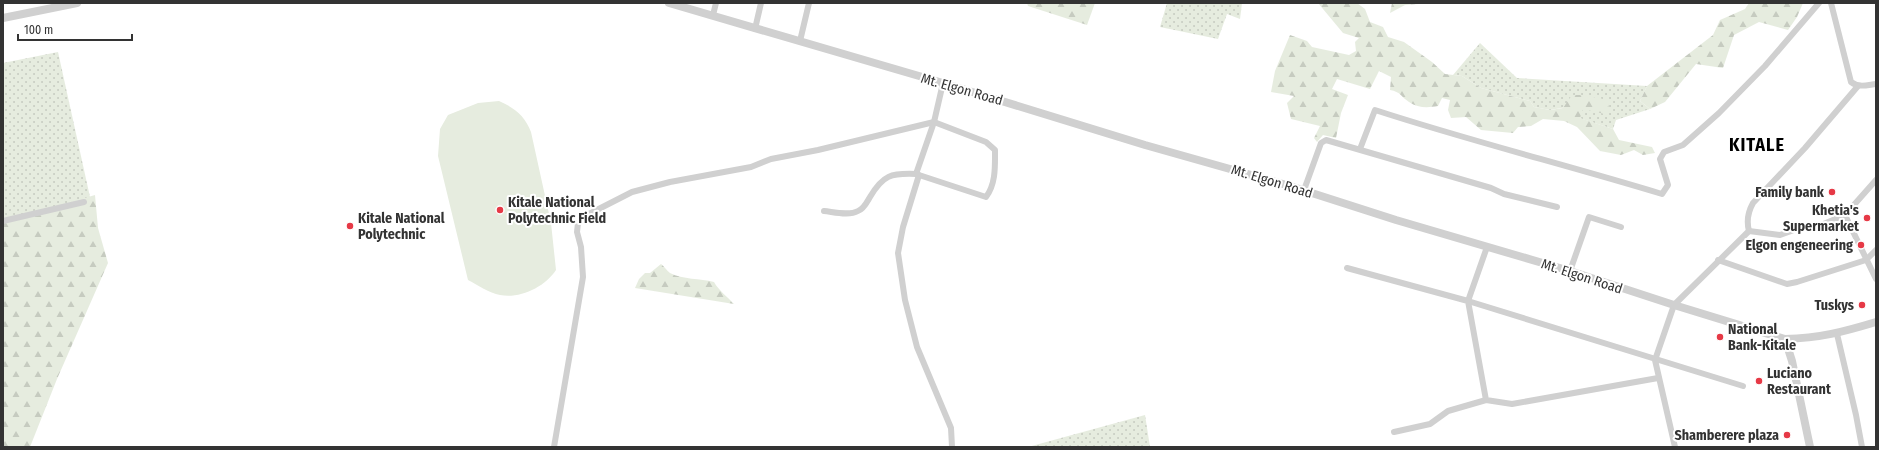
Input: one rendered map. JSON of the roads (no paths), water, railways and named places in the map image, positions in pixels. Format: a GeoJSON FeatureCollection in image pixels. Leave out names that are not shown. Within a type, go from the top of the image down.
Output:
{"type":"FeatureCollection","features":[{"type":"Feature","properties":{"kind":"street"},"geometry":{"type":"LineString","coordinates":[[3,18],[77,3]]}},
{"type":"Feature","properties":{"kind":"street","name":"Mt. Elgon Road"},"geometry":{"type":"LineString","coordinates":[[669,3],[688,5],[755,29],[943,83],[1145,145],[1304,190],[1487,247],[1570,271],[1785,339],[1837,334],[1876,322]]}},
{"type":"Feature","properties":{"kind":"street"},"geometry":{"type":"LineString","coordinates":[[713,15],[716,3]]}},
{"type":"Feature","properties":{"kind":"street"},"geometry":{"type":"LineString","coordinates":[[755,29],[761,3]]}},
{"type":"Feature","properties":{"kind":"street"},"geometry":{"type":"LineString","coordinates":[[800,41],[809,3]]}},
{"type":"Feature","properties":{"kind":"street"},"geometry":{"type":"LineString","coordinates":[[1360,149],[1375,110],[1442,132],[1533,156],[1662,194],[1668,185],[1660,159],[1664,152],[1683,145],[1719,113],[1765,66],[1819,3]]}},
{"type":"Feature","properties":{"kind":"street"},"geometry":{"type":"LineString","coordinates":[[1832,3],[1851,82],[1858,86],[1876,84]]}},
{"type":"Feature","properties":{"kind":"street"},"geometry":{"type":"LineString","coordinates":[[943,83],[934,122],[917,174],[903,227],[898,253],[905,300],[917,347],[952,428],[952,447]]}},
{"type":"Feature","properties":{"kind":"street"},"geometry":{"type":"LineString","coordinates":[[1749,231],[1749,210],[1753,203],[1805,148],[1858,86]]}},
{"type":"Feature","properties":{"kind":"street"},"geometry":{"type":"LineString","coordinates":[[554,447],[583,277],[581,247],[577,232],[578,223],[585,216],[632,192],[670,182],[751,167],[771,159],[818,150],[934,122],[992,145],[995,150],[995,169],[991,191],[986,197],[917,174],[901,173],[888,177],[879,182],[866,205],[859,211],[853,213],[824,211]]}},
{"type":"Feature","properties":{"kind":"street"},"geometry":{"type":"LineString","coordinates":[[1304,190],[1321,142],[1326,140],[1491,188],[1504,194],[1557,207]]}},
{"type":"Feature","properties":{"kind":"street"},"geometry":{"type":"LineString","coordinates":[[1749,231],[1780,235],[1794,230],[1821,225],[1844,215],[1876,180]]}},
{"type":"Feature","properties":{"kind":"street"},"geometry":{"type":"LineString","coordinates":[[3,221],[84,202]]}},
{"type":"Feature","properties":{"kind":"street"},"geometry":{"type":"LineString","coordinates":[[1844,215],[1876,280]]}},
{"type":"Feature","properties":{"kind":"street"},"geometry":{"type":"LineString","coordinates":[[1570,271],[1589,217],[1621,227]]}},
{"type":"Feature","properties":{"kind":"street"},"geometry":{"type":"LineString","coordinates":[[1675,447],[1655,360],[1674,305],[1749,231]]}},
{"type":"Feature","properties":{"kind":"street"},"geometry":{"type":"LineString","coordinates":[[1486,400],[1468,301],[1487,247]]}},
{"type":"Feature","properties":{"kind":"street"},"geometry":{"type":"LineString","coordinates":[[1718,260],[1787,284],[1866,260],[1876,250]]}},
{"type":"Feature","properties":{"kind":"street"},"geometry":{"type":"LineString","coordinates":[[1347,268],[1468,301],[1743,386]]}},
{"type":"Feature","properties":{"kind":"street"},"geometry":{"type":"LineString","coordinates":[[1837,334],[1862,447]]}},
{"type":"Feature","properties":{"kind":"street"},"geometry":{"type":"LineString","coordinates":[[1785,339],[1792,361],[1810,447]]}},
{"type":"Feature","properties":{"kind":"street"},"geometry":{"type":"LineString","coordinates":[[1394,432],[1430,424],[1448,411],[1486,400],[1512,404],[1658,378]]}},
{"type":"Feature","properties":{"kind":"place","name":"Family bank"},"geometry":{"type":"Point","coordinates":[1832,192]}},
{"type":"Feature","properties":{"kind":"place","name":"Kitale National Polytechnic Field"},"geometry":{"type":"Point","coordinates":[500,210]}},
{"type":"Feature","properties":{"kind":"place","name":"Khetia's Supermarket"},"geometry":{"type":"Point","coordinates":[1867,218]}},
{"type":"Feature","properties":{"kind":"place","name":"Kitale National Polytechnic"},"geometry":{"type":"Point","coordinates":[350,226]}},
{"type":"Feature","properties":{"kind":"place","name":"Elgon engeneering"},"geometry":{"type":"Point","coordinates":[1861,245]}},
{"type":"Feature","properties":{"kind":"place","name":"Tuskys"},"geometry":{"type":"Point","coordinates":[1862,305]}},
{"type":"Feature","properties":{"kind":"place","name":"National Bank-Kitale"},"geometry":{"type":"Point","coordinates":[1720,337]}},
{"type":"Feature","properties":{"kind":"place","name":"Luciano Restaurant"},"geometry":{"type":"Point","coordinates":[1759,381]}},
{"type":"Feature","properties":{"kind":"place","name":"Shamberere plaza"},"geometry":{"type":"Point","coordinates":[1787,435]}},
{"type":"Feature","properties":{"kind":"district","name":"KITALE"},"geometry":{"type":"Point","coordinates":[1757,145]}}]}
